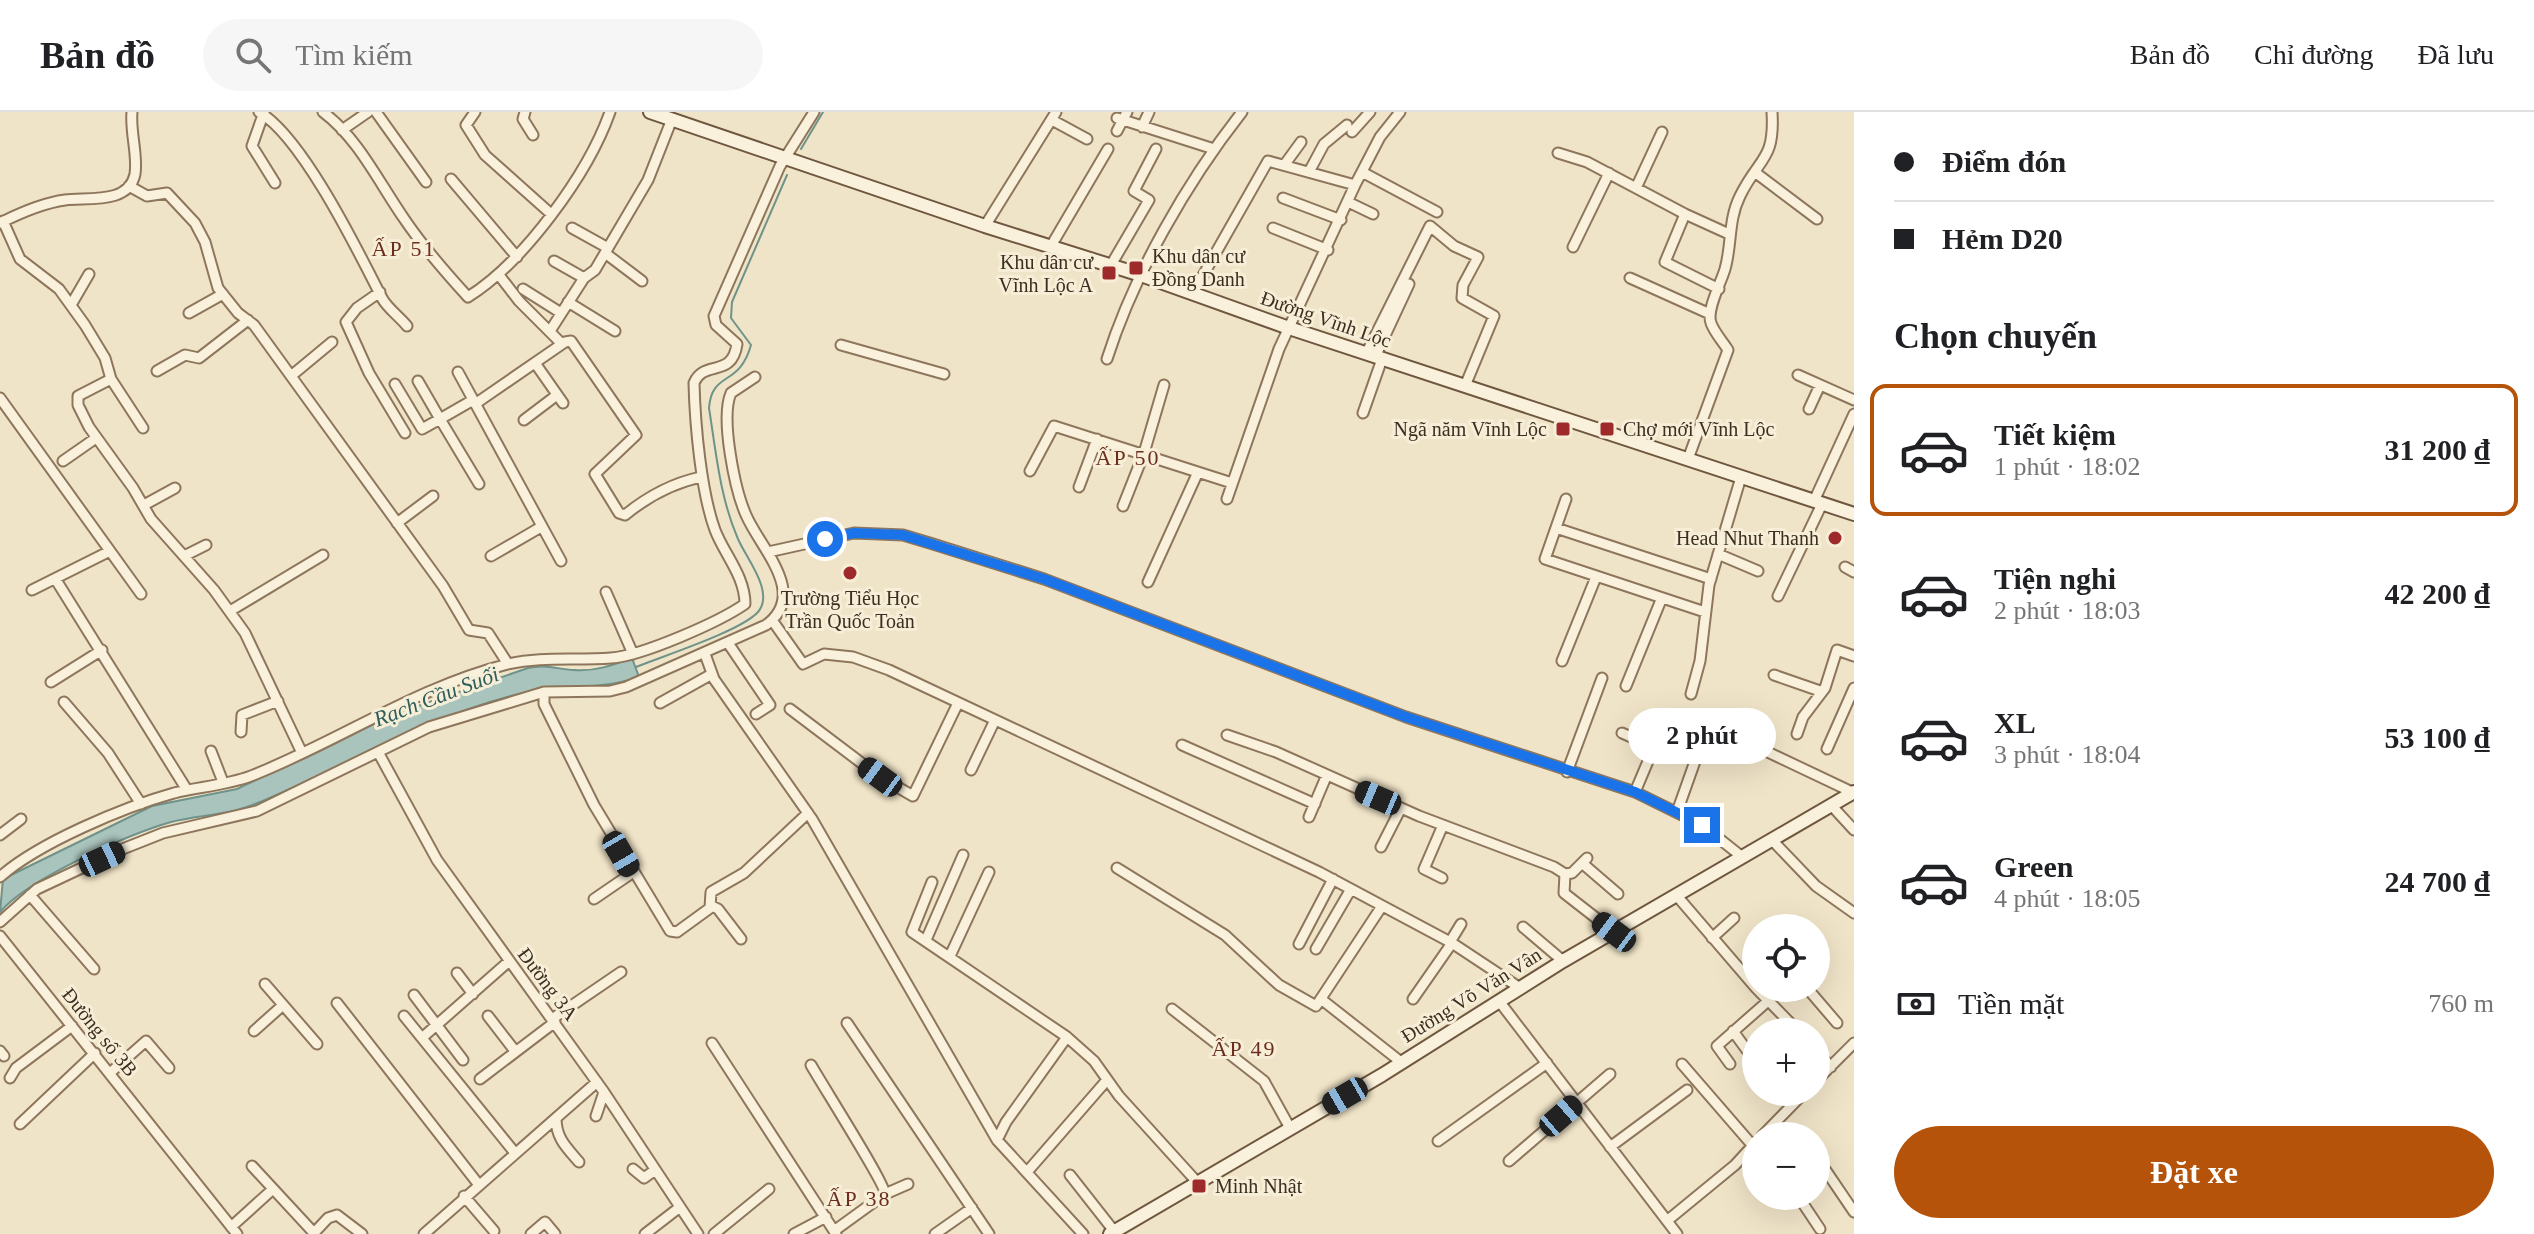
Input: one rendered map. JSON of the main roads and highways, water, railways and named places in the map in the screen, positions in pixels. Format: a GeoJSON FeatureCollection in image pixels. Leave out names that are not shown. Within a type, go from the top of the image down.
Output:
{"type":"FeatureCollection","features":[{"type":"Feature","properties":{"kind":"main road","name":"Đường Vĩnh Lộc"},"geometry":{"type":"LineString","coordinates":[[651,112],[985,226],[1141,275],[1374,357],[1854,514]]}},
{"type":"Feature","properties":{"kind":"main road","name":"Đường Võ Văn Vân"},"geometry":{"type":"LineString","coordinates":[[1112,1233],[1401,1062],[1563,961],[1854,792]]}},
{"type":"Feature","properties":{"kind":"water"},"geometry":{"type":"Polygon","coordinates":[[[632,658],[639,677],[609,684],[534,691],[484,704],[417,729],[255,804],[171,822],[130,836],[55,872],[0,912],[3,879],[152,806],[237,789],[389,716],[528,668],[589,670],[632,658]]]}},
{"type":"Feature","properties":{"kind":"waterway","name":"Rạch Cầu Suối"},"geometry":{"type":"LineString","coordinates":[[801,149],[823,112]]}},
{"type":"Feature","properties":{"kind":"waterway","name":"Rạch Cầu Suối"},"geometry":{"type":"LineString","coordinates":[[636,667],[736,627],[758,612],[762,604],[761,585],[738,539],[727,507],[709,408],[715,388],[740,368],[751,345],[731,318],[732,302],[787,175]]}},
{"type":"Feature","properties":{"kind":"place","name":"Khu dân cư Đồng Danh"},"geometry":{"type":"Point","coordinates":[1136,268]}},
{"type":"Feature","properties":{"kind":"place","name":"Khu dân cư Vĩnh Lộc A"},"geometry":{"type":"Point","coordinates":[1109,273]}},
{"type":"Feature","properties":{"kind":"place","name":"Ngã năm Vĩnh Lộc"},"geometry":{"type":"Point","coordinates":[1563,429]}},
{"type":"Feature","properties":{"kind":"place","name":"Chợ mới Vĩnh Lộc"},"geometry":{"type":"Point","coordinates":[1607,429]}},
{"type":"Feature","properties":{"kind":"place","name":"Head Nhut Thanh"},"geometry":{"type":"Point","coordinates":[1835,538]}},
{"type":"Feature","properties":{"kind":"place","name":"Trường Tiểu Học Trần Quốc Toản"},"geometry":{"type":"Point","coordinates":[850,573]}},
{"type":"Feature","properties":{"kind":"place","name":"Minh Nhật"},"geometry":{"type":"Point","coordinates":[1199,1186]}},
{"type":"Feature","properties":{"kind":"district","name":"ẤP 51"},"geometry":{"type":"Point","coordinates":[404,248]}},
{"type":"Feature","properties":{"kind":"district","name":"ẤP 50"},"geometry":{"type":"Point","coordinates":[1128,457]}},
{"type":"Feature","properties":{"kind":"district","name":"ẤP 49"},"geometry":{"type":"Point","coordinates":[1244,1048]}},
{"type":"Feature","properties":{"kind":"district","name":"ẤP 38"},"geometry":{"type":"Point","coordinates":[859,1198]}}]}
